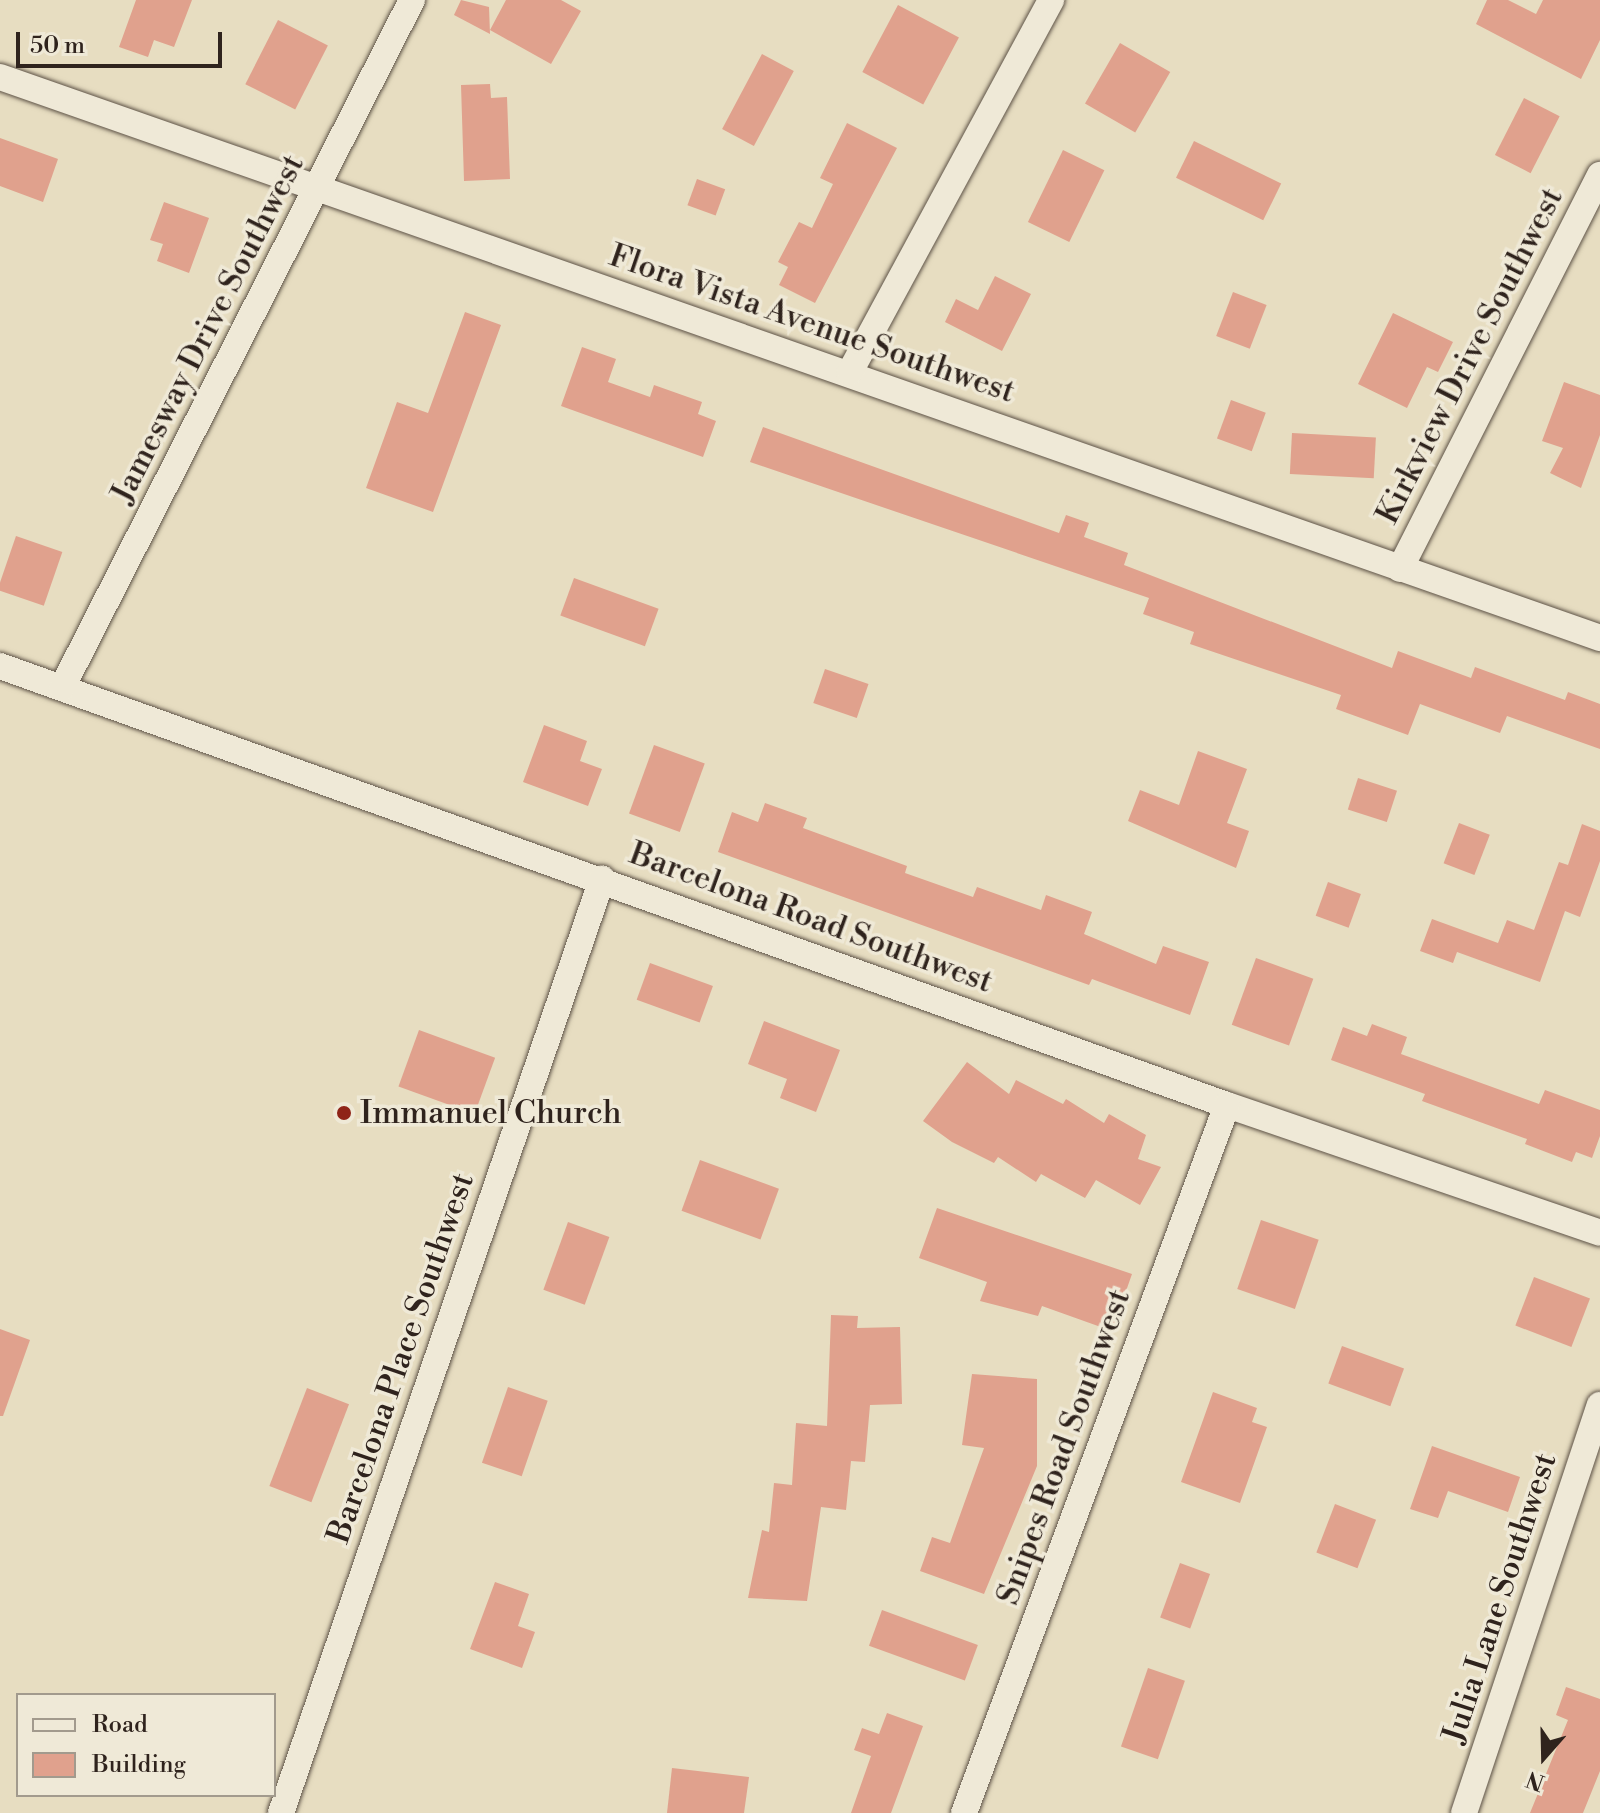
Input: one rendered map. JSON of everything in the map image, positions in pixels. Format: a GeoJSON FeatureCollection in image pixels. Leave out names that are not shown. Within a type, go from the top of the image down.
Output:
{"type":"FeatureCollection","features":[{"type":"Feature","properties":{"kind":"street","name":"Jamesway Drive Southwest"},"geometry":{"type":"LineString","coordinates":[[62,688],[412,0]]}},
{"type":"Feature","properties":{"kind":"street"},"geometry":{"type":"LineString","coordinates":[[850,372],[1051,0]]}},
{"type":"Feature","properties":{"kind":"street","name":"Flora Vista Avenue Southwest"},"geometry":{"type":"LineString","coordinates":[[0,77],[850,372],[1600,638]]}},
{"type":"Feature","properties":{"kind":"street","name":"Kirkview Drive Southwest"},"geometry":{"type":"LineString","coordinates":[[1400,569],[1600,175]]}},
{"type":"Feature","properties":{"kind":"street","name":"Barcelona Road Southwest"},"geometry":{"type":"LineString","coordinates":[[0,666],[1227,1105],[1600,1233]]}},
{"type":"Feature","properties":{"kind":"street","name":"Barcelona Place Southwest"},"geometry":{"type":"LineString","coordinates":[[281,1813],[602,879]]}},
{"type":"Feature","properties":{"kind":"street","name":"Snipes Road Southwest"},"geometry":{"type":"LineString","coordinates":[[964,1813],[1227,1105]]}},
{"type":"Feature","properties":{"kind":"street","name":"Julia Lane Southwest"},"geometry":{"type":"LineString","coordinates":[[1464,1813],[1600,1405]]}},
{"type":"Feature","properties":{"kind":"building"},"geometry":{"type":"Polygon","coordinates":[[[136,0],[192,0],[174,47],[154,40],[148,57],[119,47],[136,0]]]}},
{"type":"Feature","properties":{"kind":"building"},"geometry":{"type":"Polygon","coordinates":[[[461,0],[489,7],[490,34],[454,15],[461,0]]]}},
{"type":"Feature","properties":{"kind":"building"},"geometry":{"type":"Polygon","coordinates":[[[506,0],[561,0],[581,11],[551,64],[490,30],[506,0]]]}},
{"type":"Feature","properties":{"kind":"building"},"geometry":{"type":"Polygon","coordinates":[[[1487,0],[1508,0],[1536,14],[1543,0],[1600,0],[1600,40],[1581,79],[1476,24],[1487,0]]]}},
{"type":"Feature","properties":{"kind":"building"},"geometry":{"type":"Polygon","coordinates":[[[898,5],[959,37],[923,104],[862,72],[898,5]]]}},
{"type":"Feature","properties":{"kind":"building"},"geometry":{"type":"Polygon","coordinates":[[[278,20],[328,45],[295,110],[245,84],[278,20]]]}},
{"type":"Feature","properties":{"kind":"building"},"geometry":{"type":"Polygon","coordinates":[[[1120,43],[1170,72],[1135,133],[1085,104],[1120,43]]]}},
{"type":"Feature","properties":{"kind":"building"},"geometry":{"type":"Polygon","coordinates":[[[762,54],[794,71],[754,146],[722,129],[762,54]]]}},
{"type":"Feature","properties":{"kind":"building"},"geometry":{"type":"Polygon","coordinates":[[[490,84],[491,98],[507,97],[510,179],[464,181],[461,85],[490,84]]]}},
{"type":"Feature","properties":{"kind":"building"},"geometry":{"type":"Polygon","coordinates":[[[1524,98],[1560,116],[1531,173],[1495,155],[1524,98]]]}},
{"type":"Feature","properties":{"kind":"building"},"geometry":{"type":"Polygon","coordinates":[[[847,123],[897,148],[815,303],[779,285],[788,267],[778,262],[799,222],[812,228],[833,184],[820,178],[847,123]]]}},
{"type":"Feature","properties":{"kind":"building"},"geometry":{"type":"Polygon","coordinates":[[[0,138],[58,159],[43,202],[0,186],[0,138]]]}},
{"type":"Feature","properties":{"kind":"building"},"geometry":{"type":"Polygon","coordinates":[[[1194,141],[1281,184],[1263,220],[1176,178],[1194,141]]]}},
{"type":"Feature","properties":{"kind":"building"},"geometry":{"type":"Polygon","coordinates":[[[1063,150],[1104,170],[1069,242],[1028,222],[1063,150]]]}},
{"type":"Feature","properties":{"kind":"building"},"geometry":{"type":"Polygon","coordinates":[[[697,179],[725,189],[716,216],[687,205],[697,179]]]}},
{"type":"Feature","properties":{"kind":"building"},"geometry":{"type":"Polygon","coordinates":[[[164,202],[209,218],[189,273],[157,261],[163,244],[150,240],[164,202]]]}},
{"type":"Feature","properties":{"kind":"building"},"geometry":{"type":"Polygon","coordinates":[[[995,276],[1031,294],[1002,351],[945,322],[956,299],[978,310],[995,276]]]}},
{"type":"Feature","properties":{"kind":"building"},"geometry":{"type":"Polygon","coordinates":[[[1233,292],[1267,305],[1250,349],[1216,336],[1233,292]]]}},
{"type":"Feature","properties":{"kind":"building"},"geometry":{"type":"Polygon","coordinates":[[[465,312],[501,325],[433,512],[366,488],[397,402],[428,413],[465,312]]]}},
{"type":"Feature","properties":{"kind":"building"},"geometry":{"type":"Polygon","coordinates":[[[1393,313],[1453,342],[1438,372],[1427,367],[1407,408],[1358,384],[1393,313]]]}},
{"type":"Feature","properties":{"kind":"building"},"geometry":{"type":"Polygon","coordinates":[[[582,347],[616,359],[608,382],[650,397],[654,385],[702,402],[698,414],[716,421],[703,457],[561,406],[582,347]]]}},
{"type":"Feature","properties":{"kind":"building"},"geometry":{"type":"Polygon","coordinates":[[[1564,382],[1600,395],[1600,435],[1581,488],[1550,473],[1563,448],[1542,441],[1564,382]]]}},
{"type":"Feature","properties":{"kind":"building"},"geometry":{"type":"Polygon","coordinates":[[[1231,400],[1266,413],[1252,451],[1217,439],[1231,400]]]}},
{"type":"Feature","properties":{"kind":"building"},"geometry":{"type":"Polygon","coordinates":[[[763,427],[1059,533],[1066,515],[1089,523],[1084,537],[1128,553],[1124,565],[1392,668],[1398,651],[1471,678],[1475,667],[1565,700],[1568,692],[1600,704],[1600,749],[1507,716],[1500,733],[1420,704],[1408,735],[1336,709],[1341,695],[1190,644],[1194,632],[1143,614],[1149,598],[750,462],[763,427]]]}},
{"type":"Feature","properties":{"kind":"building"},"geometry":{"type":"Polygon","coordinates":[[[1292,433],[1376,437],[1374,478],[1290,474],[1292,433]]]}},
{"type":"Feature","properties":{"kind":"building"},"geometry":{"type":"Polygon","coordinates":[[[16,536],[62,552],[44,606],[0,591],[16,536]]]}},
{"type":"Feature","properties":{"kind":"building"},"geometry":{"type":"Polygon","coordinates":[[[574,578],[659,609],[645,646],[560,616],[574,578]]]}},
{"type":"Feature","properties":{"kind":"building"},"geometry":{"type":"Polygon","coordinates":[[[825,669],[868,684],[857,718],[813,703],[825,669]]]}},
{"type":"Feature","properties":{"kind":"building"},"geometry":{"type":"Polygon","coordinates":[[[544,725],[587,741],[580,761],[602,769],[588,806],[523,782],[544,725]]]}},
{"type":"Feature","properties":{"kind":"building"},"geometry":{"type":"Polygon","coordinates":[[[654,745],[705,763],[680,832],[629,814],[654,745]]]}},
{"type":"Feature","properties":{"kind":"building"},"geometry":{"type":"Polygon","coordinates":[[[1198,751],[1247,769],[1227,823],[1249,831],[1236,868],[1128,821],[1140,790],[1179,805],[1198,751]]]}},
{"type":"Feature","properties":{"kind":"building"},"geometry":{"type":"Polygon","coordinates":[[[1358,778],[1397,791],[1387,822],[1348,809],[1358,778]]]}},
{"type":"Feature","properties":{"kind":"building"},"geometry":{"type":"Polygon","coordinates":[[[765,803],[807,818],[803,828],[907,866],[905,873],[973,897],[977,887],[1041,910],[1046,895],[1092,912],[1084,934],[1156,964],[1163,946],[1209,962],[1190,1015],[1092,979],[1089,985],[718,852],[732,812],[758,822],[765,803]]]}},
{"type":"Feature","properties":{"kind":"building"},"geometry":{"type":"Polygon","coordinates":[[[1459,823],[1490,835],[1474,875],[1444,863],[1459,823]]]}},
{"type":"Feature","properties":{"kind":"building"},"geometry":{"type":"Polygon","coordinates":[[[1582,824],[1600,831],[1600,861],[1580,917],[1565,911],[1540,982],[1457,952],[1453,963],[1420,951],[1432,919],[1498,943],[1507,920],[1534,930],[1559,862],[1568,865],[1582,824]]]}},
{"type":"Feature","properties":{"kind":"building"},"geometry":{"type":"Polygon","coordinates":[[[1328,882],[1361,894],[1349,928],[1316,916],[1328,882]]]}},
{"type":"Feature","properties":{"kind":"building"},"geometry":{"type":"Polygon","coordinates":[[[1256,958],[1313,979],[1289,1046],[1232,1025],[1256,958]]]}},
{"type":"Feature","properties":{"kind":"building"},"geometry":{"type":"Polygon","coordinates":[[[650,963],[713,986],[700,1023],[637,1000],[650,963]]]}},
{"type":"Feature","properties":{"kind":"building"},"geometry":{"type":"Polygon","coordinates":[[[764,1021],[840,1050],[816,1112],[780,1098],[787,1079],[748,1064],[764,1021]]]}},
{"type":"Feature","properties":{"kind":"building"},"geometry":{"type":"Polygon","coordinates":[[[1372,1024],[1407,1037],[1401,1054],[1539,1104],[1545,1090],[1600,1110],[1600,1136],[1592,1158],[1576,1152],[1572,1162],[1525,1144],[1527,1139],[1422,1101],[1425,1094],[1331,1060],[1343,1027],[1367,1036],[1372,1024]]]}},
{"type":"Feature","properties":{"kind":"building"},"geometry":{"type":"Polygon","coordinates":[[[419,1030],[495,1058],[475,1114],[398,1086],[419,1030]]]}},
{"type":"Feature","properties":{"kind":"building"},"geometry":{"type":"Polygon","coordinates":[[[967,1062],[1009,1094],[1016,1080],[1063,1104],[1066,1099],[1104,1123],[1109,1114],[1146,1135],[1138,1159],[1161,1167],[1140,1205],[1096,1180],[1085,1198],[1041,1174],[1036,1182],[998,1157],[994,1163],[952,1142],[923,1121],[967,1062]]]}},
{"type":"Feature","properties":{"kind":"building"},"geometry":{"type":"Polygon","coordinates":[[[700,1160],[779,1189],[760,1239],[682,1211],[700,1160]]]}},
{"type":"Feature","properties":{"kind":"building"},"geometry":{"type":"Polygon","coordinates":[[[937,1208],[1132,1274],[1112,1331],[1042,1306],[1038,1316],[980,1301],[987,1282],[919,1258],[937,1208]]]}},
{"type":"Feature","properties":{"kind":"building"},"geometry":{"type":"Polygon","coordinates":[[[1261,1220],[1319,1240],[1295,1309],[1237,1289],[1261,1220]]]}},
{"type":"Feature","properties":{"kind":"building"},"geometry":{"type":"Polygon","coordinates":[[[568,1222],[609,1237],[585,1305],[543,1290],[568,1222]]]}},
{"type":"Feature","properties":{"kind":"building"},"geometry":{"type":"Polygon","coordinates":[[[1534,1277],[1590,1299],[1571,1347],[1515,1326],[1534,1277]]]}},
{"type":"Feature","properties":{"kind":"building"},"geometry":{"type":"Polygon","coordinates":[[[831,1315],[858,1316],[857,1328],[900,1327],[902,1404],[870,1405],[865,1462],[851,1461],[846,1510],[821,1507],[807,1601],[748,1598],[762,1530],[769,1532],[774,1483],[792,1485],[796,1423],[827,1426],[831,1315]]]}},
{"type":"Feature","properties":{"kind":"building"},"geometry":{"type":"Polygon","coordinates":[[[0,1329],[30,1340],[3,1416],[0,1416],[0,1329]]]}},
{"type":"Feature","properties":{"kind":"building"},"geometry":{"type":"Polygon","coordinates":[[[1342,1346],[1404,1369],[1390,1406],[1328,1384],[1342,1346]]]}},
{"type":"Feature","properties":{"kind":"building"},"geometry":{"type":"Polygon","coordinates":[[[972,1374],[1037,1379],[1037,1466],[984,1594],[920,1571],[932,1537],[950,1543],[984,1448],[962,1445],[972,1374]]]}},
{"type":"Feature","properties":{"kind":"building"},"geometry":{"type":"Polygon","coordinates":[[[508,1387],[548,1401],[522,1476],[482,1463],[508,1387]]]}},
{"type":"Feature","properties":{"kind":"building"},"geometry":{"type":"Polygon","coordinates":[[[307,1388],[349,1404],[311,1502],[269,1486],[307,1388]]]}},
{"type":"Feature","properties":{"kind":"building"},"geometry":{"type":"Polygon","coordinates":[[[1213,1392],[1257,1408],[1252,1422],[1267,1427],[1240,1503],[1181,1482],[1213,1392]]]}},
{"type":"Feature","properties":{"kind":"building"},"geometry":{"type":"Polygon","coordinates":[[[1432,1446],[1520,1477],[1508,1512],[1448,1491],[1438,1518],[1410,1509],[1432,1446]]]}},
{"type":"Feature","properties":{"kind":"building"},"geometry":{"type":"Polygon","coordinates":[[[1335,1504],[1376,1520],[1357,1568],[1316,1553],[1335,1504]]]}},
{"type":"Feature","properties":{"kind":"building"},"geometry":{"type":"Polygon","coordinates":[[[1180,1563],[1210,1574],[1190,1628],[1160,1618],[1180,1563]]]}},
{"type":"Feature","properties":{"kind":"building"},"geometry":{"type":"Polygon","coordinates":[[[495,1582],[529,1594],[518,1626],[535,1632],[522,1668],[470,1649],[495,1582]]]}},
{"type":"Feature","properties":{"kind":"building"},"geometry":{"type":"Polygon","coordinates":[[[882,1610],[978,1645],[965,1681],[869,1646],[882,1610]]]}},
{"type":"Feature","properties":{"kind":"building"},"geometry":{"type":"Polygon","coordinates":[[[1148,1668],[1185,1681],[1158,1759],[1121,1746],[1148,1668]]]}},
{"type":"Feature","properties":{"kind":"building"},"geometry":{"type":"Polygon","coordinates":[[[1566,1687],[1600,1699],[1600,1771],[1583,1813],[1530,1813],[1568,1720],[1556,1715],[1566,1687]]]}},
{"type":"Feature","properties":{"kind":"building"},"geometry":{"type":"Polygon","coordinates":[[[887,1713],[923,1726],[891,1813],[851,1813],[871,1756],[854,1750],[862,1728],[879,1734],[887,1713]]]}},
{"type":"Feature","properties":{"kind":"building"},"geometry":{"type":"Polygon","coordinates":[[[672,1768],[749,1777],[744,1813],[667,1813],[672,1768]]]}},
{"type":"Feature","properties":{"kind":"place","name":"Immanuel Church"},"geometry":{"type":"Point","coordinates":[344,1113]}}]}
